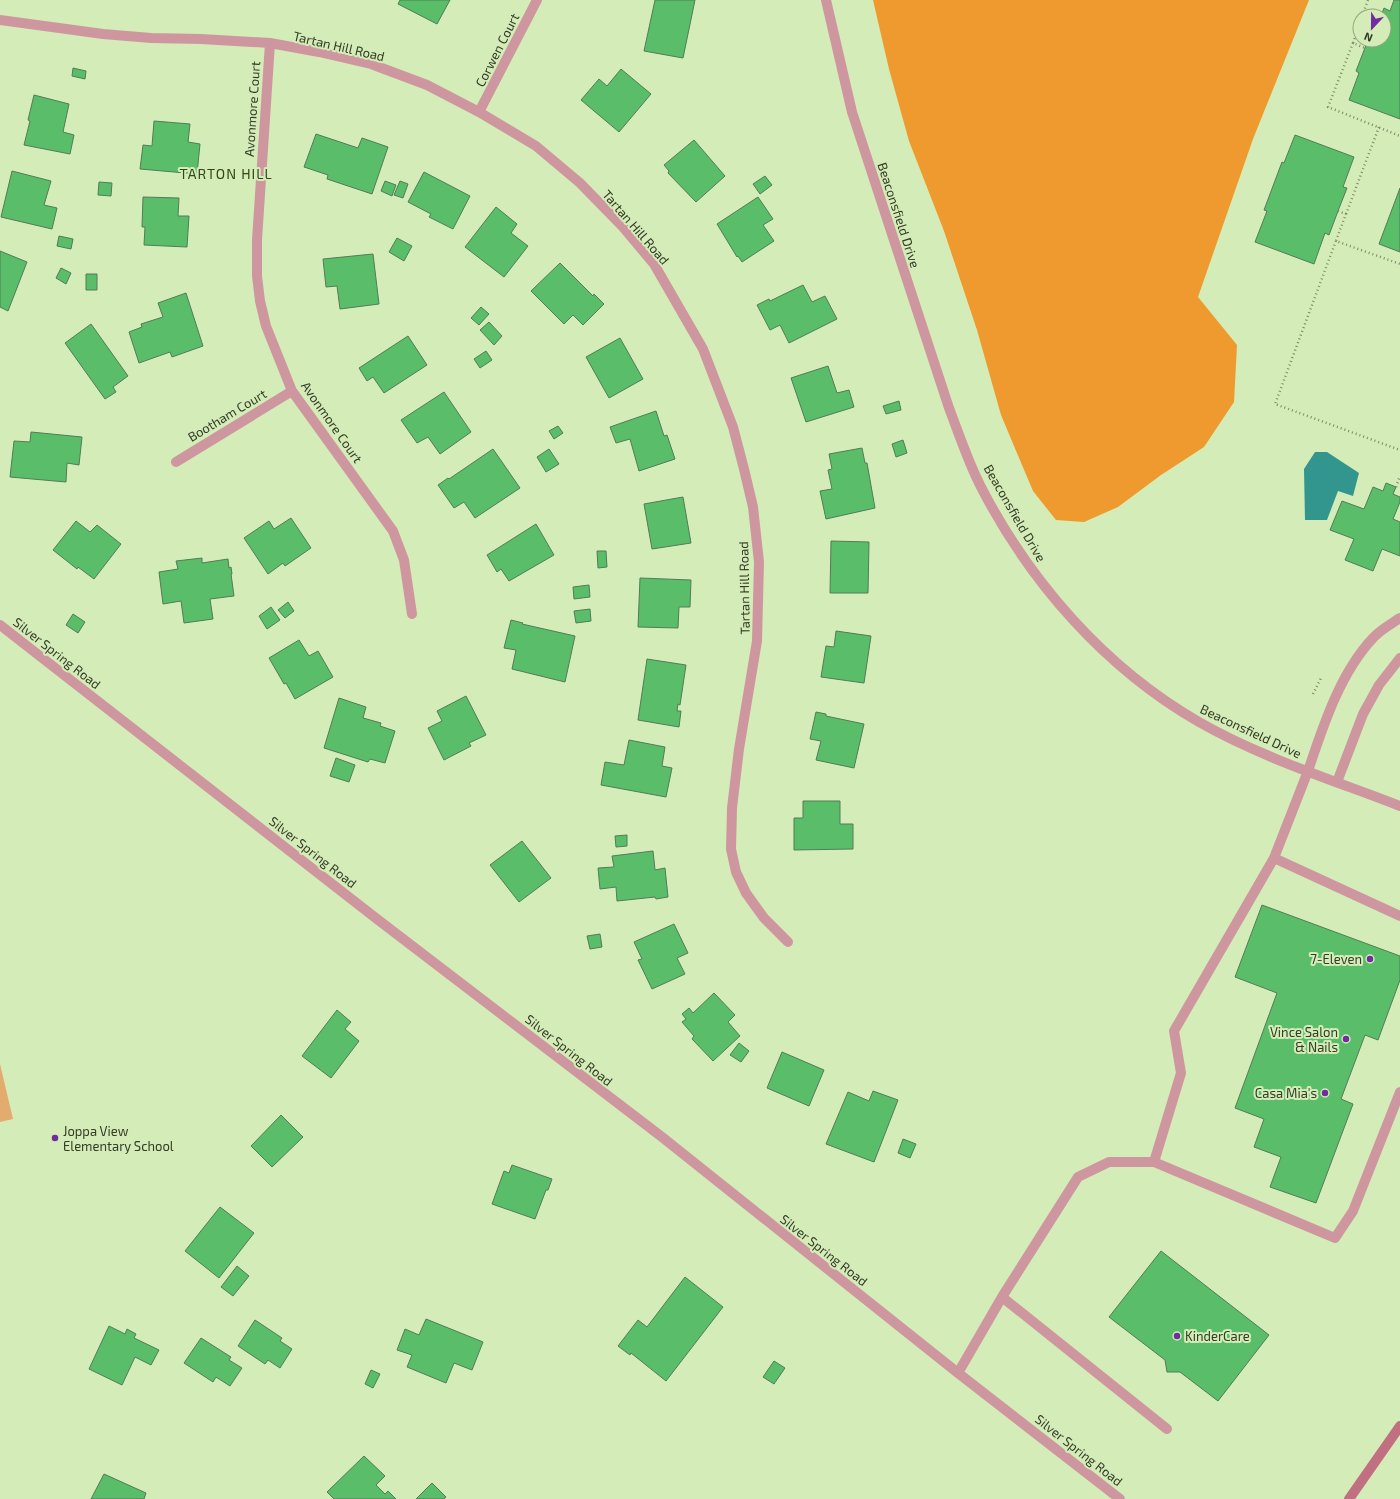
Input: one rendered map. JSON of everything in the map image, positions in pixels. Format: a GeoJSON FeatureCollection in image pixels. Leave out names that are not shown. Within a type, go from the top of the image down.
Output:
{"type":"FeatureCollection","features":[{"type":"Feature","properties":{"kind":"main road"},"geometry":{"type":"LineString","coordinates":[[1349,1499],[1400,1426]]}},
{"type":"Feature","properties":{"kind":"street","name":"Corwen Court"},"geometry":{"type":"LineString","coordinates":[[479,112],[537,0]]}},
{"type":"Feature","properties":{"kind":"street","name":"Beaconsfield Drive"},"geometry":{"type":"LineString","coordinates":[[826,0],[852,112],[949,408],[981,486],[1017,548],[1039,579],[1060,606],[1084,632],[1140,681],[1171,705],[1200,723],[1233,739],[1308,771],[1400,806]]}},
{"type":"Feature","properties":{"kind":"street","name":"Tartan Hill Road"},"geometry":{"type":"LineString","coordinates":[[0,20],[110,35],[270,44],[320,52],[371,64],[427,86],[479,112],[536,146],[580,183],[622,227],[654,264],[703,349],[733,427],[753,507],[759,562],[757,640],[739,749],[732,808],[731,849],[736,872],[746,893],[764,918],[788,942]]}},
{"type":"Feature","properties":{"kind":"street","name":"Avonmore Court"},"geometry":{"type":"LineString","coordinates":[[270,44],[257,240],[257,276],[260,301],[266,326],[292,390],[393,531],[404,560],[412,614]]}},
{"type":"Feature","properties":{"kind":"street","name":"Bootham Court"},"geometry":{"type":"LineString","coordinates":[[176,462],[292,390]]}},
{"type":"Feature","properties":{"kind":"street"},"geometry":{"type":"LineString","coordinates":[[1154,1162],[1181,1073],[1174,1031],[1274,858],[1308,771],[1322,729],[1338,692],[1352,665],[1373,637],[1400,618]]}},
{"type":"Feature","properties":{"kind":"street","name":"Silver Spring Road"},"geometry":{"type":"LineString","coordinates":[[0,625],[377,919],[662,1137],[958,1373],[1120,1499]]}},
{"type":"Feature","properties":{"kind":"street"},"geometry":{"type":"LineString","coordinates":[[1337,782],[1363,714],[1379,685],[1400,658]]}},
{"type":"Feature","properties":{"kind":"street"},"geometry":{"type":"LineString","coordinates":[[1274,858],[1400,916]]}},
{"type":"Feature","properties":{"kind":"street"},"geometry":{"type":"LineString","coordinates":[[958,1373],[1002,1297],[1078,1177],[1109,1162],[1154,1162],[1335,1238],[1353,1211],[1400,1092]]}},
{"type":"Feature","properties":{"kind":"street"},"geometry":{"type":"LineString","coordinates":[[1002,1297],[1167,1429]]}},
{"type":"Feature","properties":{"kind":"path"},"geometry":{"type":"LineString","coordinates":[[1352,46],[1328,107],[1400,136]]}},
{"type":"Feature","properties":{"kind":"path"},"geometry":{"type":"LineString","coordinates":[[1379,127],[1275,404],[1400,450]]}},
{"type":"Feature","properties":{"kind":"path"},"geometry":{"type":"LineString","coordinates":[[1338,211],[1346,214]]}},
{"type":"Feature","properties":{"kind":"path"},"geometry":{"type":"LineString","coordinates":[[1336,241],[1400,264]]}},
{"type":"Feature","properties":{"kind":"path"},"geometry":{"type":"LineString","coordinates":[[1396,487],[1400,476]]}},
{"type":"Feature","properties":{"kind":"shaded area"},"geometry":{"type":"Polygon","coordinates":[[[873,0],[1309,0],[1253,139],[1198,297],[1237,345],[1234,402],[1204,447],[1161,475],[1118,507],[1084,522],[1056,520],[1033,491],[1001,415],[977,330],[944,231],[909,141],[889,69],[873,0]]]}},
{"type":"Feature","properties":{"kind":"shaded area"},"geometry":{"type":"Polygon","coordinates":[[[0,1064],[13,1119],[0,1122],[0,1064]]]}},
{"type":"Feature","properties":{"kind":"water"},"geometry":{"type":"Polygon","coordinates":[[[1315,452],[1327,452],[1359,473],[1353,496],[1338,491],[1327,520],[1305,520],[1304,469],[1315,452]]]}},
{"type":"Feature","properties":{"kind":"building"},"geometry":{"type":"Polygon","coordinates":[[[400,0],[450,0],[437,24],[398,4],[400,0]]]}},
{"type":"Feature","properties":{"kind":"building"},"geometry":{"type":"Polygon","coordinates":[[[655,0],[695,0],[683,58],[644,51],[655,0]]]}},
{"type":"Feature","properties":{"kind":"building"},"geometry":{"type":"Polygon","coordinates":[[[1394,0],[1400,0],[1400,119],[1349,100],[1359,73],[1356,71],[1365,48],[1392,48],[1391,8],[1394,0]]]}},
{"type":"Feature","properties":{"kind":"building"},"geometry":{"type":"Polygon","coordinates":[[[73,68],[86,71],[85,79],[72,76],[73,68]]]}},
{"type":"Feature","properties":{"kind":"building"},"geometry":{"type":"Polygon","coordinates":[[[621,69],[651,94],[619,132],[581,100],[599,79],[607,86],[621,69]]]}},
{"type":"Feature","properties":{"kind":"building"},"geometry":{"type":"Polygon","coordinates":[[[34,95],[69,104],[63,132],[74,135],[70,154],[24,145],[34,95]]]}},
{"type":"Feature","properties":{"kind":"building"},"geometry":{"type":"Polygon","coordinates":[[[154,121],[190,124],[188,142],[200,144],[197,174],[140,169],[143,145],[152,146],[154,121]]]}},
{"type":"Feature","properties":{"kind":"building"},"geometry":{"type":"Polygon","coordinates":[[[316,134],[358,148],[362,138],[388,147],[372,194],[327,179],[328,175],[304,167],[316,134]]]}},
{"type":"Feature","properties":{"kind":"building"},"geometry":{"type":"Polygon","coordinates":[[[1295,135],[1354,157],[1343,187],[1347,188],[1329,235],[1325,233],[1314,264],[1255,242],[1267,211],[1264,210],[1282,162],[1284,163],[1295,135]]]}},
{"type":"Feature","properties":{"kind":"building"},"geometry":{"type":"Polygon","coordinates":[[[694,140],[725,176],[696,202],[668,173],[669,171],[664,165],[694,140]]]}},
{"type":"Feature","properties":{"kind":"building"},"geometry":{"type":"Polygon","coordinates":[[[12,171],[51,181],[44,205],[57,208],[52,229],[1,217],[12,171]]]}},
{"type":"Feature","properties":{"kind":"building"},"geometry":{"type":"Polygon","coordinates":[[[424,172],[470,196],[453,229],[429,217],[431,214],[408,202],[424,172]]]}},
{"type":"Feature","properties":{"kind":"building"},"geometry":{"type":"Polygon","coordinates":[[[765,176],[772,185],[760,194],[753,184],[765,176]]]}},
{"type":"Feature","properties":{"kind":"building"},"geometry":{"type":"Polygon","coordinates":[[[385,181],[396,185],[392,196],[381,191],[385,181]]]}},
{"type":"Feature","properties":{"kind":"building"},"geometry":{"type":"Polygon","coordinates":[[[400,181],[408,184],[403,198],[394,195],[400,181]]]}},
{"type":"Feature","properties":{"kind":"building"},"geometry":{"type":"Polygon","coordinates":[[[99,182],[112,183],[111,196],[98,195],[99,182]]]}},
{"type":"Feature","properties":{"kind":"building"},"geometry":{"type":"Polygon","coordinates":[[[1400,188],[1400,252],[1379,244],[1400,188]]]}},
{"type":"Feature","properties":{"kind":"building"},"geometry":{"type":"Polygon","coordinates":[[[143,197],[179,198],[178,216],[189,216],[187,247],[144,245],[145,227],[142,227],[143,197]]]}},
{"type":"Feature","properties":{"kind":"building"},"geometry":{"type":"Polygon","coordinates":[[[758,197],[773,219],[763,225],[774,241],[742,262],[738,256],[737,257],[717,224],[758,197]]]}},
{"type":"Feature","properties":{"kind":"building"},"geometry":{"type":"Polygon","coordinates":[[[496,207],[517,224],[511,233],[528,246],[504,277],[465,247],[496,207]]]}},
{"type":"Feature","properties":{"kind":"building"},"geometry":{"type":"Polygon","coordinates":[[[59,236],[73,239],[71,249],[57,246],[59,236]]]}},
{"type":"Feature","properties":{"kind":"building"},"geometry":{"type":"Polygon","coordinates":[[[397,238],[412,246],[404,261],[389,252],[397,238]]]}},
{"type":"Feature","properties":{"kind":"building"},"geometry":{"type":"Polygon","coordinates":[[[0,251],[27,262],[8,311],[0,307],[0,251]]]}},
{"type":"Feature","properties":{"kind":"building"},"geometry":{"type":"Polygon","coordinates":[[[373,254],[379,304],[340,309],[337,286],[326,287],[323,259],[373,254]]]}},
{"type":"Feature","properties":{"kind":"building"},"geometry":{"type":"Polygon","coordinates":[[[560,263],[593,296],[594,294],[604,304],[583,325],[573,315],[564,324],[531,291],[560,263]]]}},
{"type":"Feature","properties":{"kind":"building"},"geometry":{"type":"Polygon","coordinates":[[[61,268],[71,273],[66,284],[56,278],[61,268]]]}},
{"type":"Feature","properties":{"kind":"building"},"geometry":{"type":"Polygon","coordinates":[[[86,274],[97,274],[97,290],[86,290],[86,274]]]}},
{"type":"Feature","properties":{"kind":"building"},"geometry":{"type":"Polygon","coordinates":[[[803,285],[812,302],[825,296],[837,319],[789,343],[780,325],[770,330],[757,305],[769,299],[770,301],[803,285]]]}},
{"type":"Feature","properties":{"kind":"building"},"geometry":{"type":"Polygon","coordinates":[[[186,293],[203,346],[172,357],[170,352],[139,363],[129,332],[142,327],[141,324],[163,317],[158,303],[186,293]]]}},
{"type":"Feature","properties":{"kind":"building"},"geometry":{"type":"Polygon","coordinates":[[[481,307],[489,314],[479,325],[471,318],[481,307]]]}},
{"type":"Feature","properties":{"kind":"building"},"geometry":{"type":"Polygon","coordinates":[[[489,322],[502,336],[494,345],[480,330],[489,322]]]}},
{"type":"Feature","properties":{"kind":"building"},"geometry":{"type":"Polygon","coordinates":[[[91,324],[128,376],[113,387],[116,392],[105,399],[65,343],[91,324]]]}},
{"type":"Feature","properties":{"kind":"building"},"geometry":{"type":"Polygon","coordinates":[[[408,336],[427,365],[384,393],[373,377],[367,381],[359,368],[408,336]]]}},
{"type":"Feature","properties":{"kind":"building"},"geometry":{"type":"Polygon","coordinates":[[[620,338],[643,379],[609,398],[586,357],[620,338]]]}},
{"type":"Feature","properties":{"kind":"building"},"geometry":{"type":"Polygon","coordinates":[[[486,351],[492,360],[480,368],[474,359],[486,351]]]}},
{"type":"Feature","properties":{"kind":"building"},"geometry":{"type":"Polygon","coordinates":[[[828,366],[837,393],[849,390],[854,407],[806,422],[791,378],[828,366]]]}},
{"type":"Feature","properties":{"kind":"building"},"geometry":{"type":"Polygon","coordinates":[[[444,392],[471,432],[440,454],[428,437],[417,443],[401,420],[444,392]]]}},
{"type":"Feature","properties":{"kind":"building"},"geometry":{"type":"Polygon","coordinates":[[[899,401],[901,410],[886,414],[883,406],[899,401]]]}},
{"type":"Feature","properties":{"kind":"building"},"geometry":{"type":"Polygon","coordinates":[[[656,411],[664,436],[667,435],[675,459],[639,471],[630,439],[616,443],[610,427],[656,411]]]}},
{"type":"Feature","properties":{"kind":"building"},"geometry":{"type":"Polygon","coordinates":[[[558,426],[563,433],[554,439],[549,431],[558,426]]]}},
{"type":"Feature","properties":{"kind":"building"},"geometry":{"type":"Polygon","coordinates":[[[31,432],[82,437],[79,465],[67,463],[66,482],[10,477],[14,441],[30,442],[31,432]]]}},
{"type":"Feature","properties":{"kind":"building"},"geometry":{"type":"Polygon","coordinates":[[[903,440],[907,453],[896,457],[892,444],[903,440]]]}},
{"type":"Feature","properties":{"kind":"building"},"geometry":{"type":"Polygon","coordinates":[[[862,448],[865,463],[867,463],[875,508],[826,519],[820,491],[832,489],[828,470],[832,469],[829,454],[862,448]]]}},
{"type":"Feature","properties":{"kind":"building"},"geometry":{"type":"Polygon","coordinates":[[[493,449],[520,488],[475,518],[464,502],[454,508],[438,485],[493,449]]]}},
{"type":"Feature","properties":{"kind":"building"},"geometry":{"type":"Polygon","coordinates":[[[549,449],[559,464],[546,472],[537,457],[549,449]]]}},
{"type":"Feature","properties":{"kind":"building"},"geometry":{"type":"Polygon","coordinates":[[[1386,483],[1396,487],[1393,494],[1400,497],[1400,502],[1393,519],[1400,522],[1400,556],[1382,549],[1373,571],[1345,560],[1354,539],[1330,530],[1342,501],[1364,509],[1373,487],[1383,491],[1386,483]]]}},
{"type":"Feature","properties":{"kind":"building"},"geometry":{"type":"Polygon","coordinates":[[[683,497],[691,543],[652,549],[644,504],[683,497]]]}},
{"type":"Feature","properties":{"kind":"building"},"geometry":{"type":"Polygon","coordinates":[[[291,518],[311,548],[285,566],[283,563],[268,574],[244,538],[269,521],[274,529],[291,518]]]}},
{"type":"Feature","properties":{"kind":"building"},"geometry":{"type":"Polygon","coordinates":[[[76,521],[90,532],[97,525],[121,544],[94,579],[78,567],[77,569],[53,550],[76,521]]]}},
{"type":"Feature","properties":{"kind":"building"},"geometry":{"type":"Polygon","coordinates":[[[536,524],[554,555],[509,581],[501,569],[497,572],[487,555],[536,524]]]}},
{"type":"Feature","properties":{"kind":"building"},"geometry":{"type":"Polygon","coordinates":[[[831,541],[869,542],[868,593],[830,593],[831,541]]]}},
{"type":"Feature","properties":{"kind":"building"},"geometry":{"type":"Polygon","coordinates":[[[597,551],[606,551],[607,567],[598,568],[597,551]]]}},
{"type":"Feature","properties":{"kind":"building"},"geometry":{"type":"Polygon","coordinates":[[[202,558],[202,563],[228,559],[229,568],[231,567],[234,596],[210,599],[213,619],[184,623],[181,601],[163,604],[159,572],[178,569],[176,561],[202,558]]]}},
{"type":"Feature","properties":{"kind":"building"},"geometry":{"type":"Polygon","coordinates":[[[640,578],[691,580],[690,607],[679,607],[678,628],[638,627],[640,578]]]}},
{"type":"Feature","properties":{"kind":"building"},"geometry":{"type":"Polygon","coordinates":[[[589,585],[590,597],[574,599],[573,587],[589,585]]]}},
{"type":"Feature","properties":{"kind":"building"},"geometry":{"type":"Polygon","coordinates":[[[288,602],[294,611],[285,618],[278,610],[288,602]]]}},
{"type":"Feature","properties":{"kind":"building"},"geometry":{"type":"Polygon","coordinates":[[[271,607],[280,620],[267,629],[259,616],[271,607]]]}},
{"type":"Feature","properties":{"kind":"building"},"geometry":{"type":"Polygon","coordinates":[[[590,609],[591,621],[576,623],[574,611],[590,609]]]}},
{"type":"Feature","properties":{"kind":"building"},"geometry":{"type":"Polygon","coordinates":[[[73,614],[85,622],[78,633],[66,625],[73,614]]]}},
{"type":"Feature","properties":{"kind":"building"},"geometry":{"type":"Polygon","coordinates":[[[511,620],[523,623],[522,624],[575,636],[565,682],[512,669],[516,650],[504,648],[511,620]]]}},
{"type":"Feature","properties":{"kind":"building"},"geometry":{"type":"Polygon","coordinates":[[[836,631],[871,636],[864,683],[821,677],[826,646],[834,647],[836,631]]]}},
{"type":"Feature","properties":{"kind":"building"},"geometry":{"type":"Polygon","coordinates":[[[299,640],[309,656],[318,651],[333,677],[295,699],[286,683],[284,684],[269,658],[299,640]]]}},
{"type":"Feature","properties":{"kind":"building"},"geometry":{"type":"Polygon","coordinates":[[[647,659],[686,665],[680,705],[678,704],[677,711],[681,711],[679,727],[638,720],[647,659]]]}},
{"type":"Feature","properties":{"kind":"building"},"geometry":{"type":"Polygon","coordinates":[[[466,696],[486,735],[469,743],[471,746],[444,760],[428,728],[442,721],[437,711],[466,696]]]}},
{"type":"Feature","properties":{"kind":"building"},"geometry":{"type":"Polygon","coordinates":[[[339,698],[366,707],[363,718],[381,723],[380,726],[395,731],[385,763],[370,759],[368,762],[324,748],[339,698]]]}},
{"type":"Feature","properties":{"kind":"building"},"geometry":{"type":"Polygon","coordinates":[[[816,712],[826,714],[826,716],[864,724],[854,768],[816,760],[821,741],[810,739],[816,712]]]}},
{"type":"Feature","properties":{"kind":"building"},"geometry":{"type":"Polygon","coordinates":[[[629,740],[665,747],[662,766],[672,768],[666,797],[601,785],[605,762],[624,765],[629,740]]]}},
{"type":"Feature","properties":{"kind":"building"},"geometry":{"type":"Polygon","coordinates":[[[336,758],[355,765],[349,782],[330,776],[336,758]]]}},
{"type":"Feature","properties":{"kind":"building"},"geometry":{"type":"Polygon","coordinates":[[[803,801],[840,801],[840,824],[853,824],[853,849],[794,850],[794,818],[803,818],[803,801]]]}},
{"type":"Feature","properties":{"kind":"building"},"geometry":{"type":"Polygon","coordinates":[[[627,835],[627,846],[616,847],[615,836],[627,835]]]}},
{"type":"Feature","properties":{"kind":"building"},"geometry":{"type":"Polygon","coordinates":[[[522,841],[551,878],[519,902],[490,865],[522,841]]]}},
{"type":"Feature","properties":{"kind":"building"},"geometry":{"type":"Polygon","coordinates":[[[653,851],[655,870],[665,868],[668,897],[617,901],[616,887],[600,889],[598,868],[614,867],[612,856],[653,851]]]}},
{"type":"Feature","properties":{"kind":"building"},"geometry":{"type":"Polygon","coordinates":[[[1262,905],[1400,956],[1400,980],[1378,1040],[1365,1035],[1341,1099],[1353,1104],[1316,1203],[1270,1187],[1281,1157],[1254,1147],[1264,1119],[1235,1108],[1277,993],[1235,977],[1262,905]]]}},
{"type":"Feature","properties":{"kind":"building"},"geometry":{"type":"Polygon","coordinates":[[[674,924],[688,953],[677,958],[685,974],[652,989],[638,960],[642,959],[634,942],[674,924]]]}},
{"type":"Feature","properties":{"kind":"building"},"geometry":{"type":"Polygon","coordinates":[[[600,934],[602,947],[590,949],[587,936],[600,934]]]}},
{"type":"Feature","properties":{"kind":"building"},"geometry":{"type":"Polygon","coordinates":[[[714,993],[735,1015],[728,1022],[740,1036],[713,1061],[692,1039],[694,1036],[682,1022],[686,1019],[682,1014],[689,1008],[693,1013],[714,993]]]}},
{"type":"Feature","properties":{"kind":"building"},"geometry":{"type":"Polygon","coordinates":[[[337,1010],[351,1022],[345,1029],[359,1041],[331,1078],[302,1056],[337,1010]]]}},
{"type":"Feature","properties":{"kind":"building"},"geometry":{"type":"Polygon","coordinates":[[[739,1043],[749,1051],[741,1062],[730,1055],[739,1043]]]}},
{"type":"Feature","properties":{"kind":"building"},"geometry":{"type":"Polygon","coordinates":[[[782,1052],[824,1070],[809,1106],[767,1088],[782,1052]]]}},
{"type":"Feature","properties":{"kind":"building"},"geometry":{"type":"Polygon","coordinates":[[[873,1091],[898,1100],[874,1162],[826,1144],[848,1092],[869,1101],[873,1091]]]}},
{"type":"Feature","properties":{"kind":"building"},"geometry":{"type":"Polygon","coordinates":[[[281,1115],[303,1137],[272,1167],[251,1146],[281,1115]]]}},
{"type":"Feature","properties":{"kind":"building"},"geometry":{"type":"Polygon","coordinates":[[[903,1139],[916,1144],[910,1158],[898,1153],[903,1139]]]}},
{"type":"Feature","properties":{"kind":"building"},"geometry":{"type":"Polygon","coordinates":[[[512,1165],[552,1179],[548,1190],[546,1190],[535,1219],[492,1204],[504,1171],[509,1173],[512,1165]]]}},
{"type":"Feature","properties":{"kind":"building"},"geometry":{"type":"Polygon","coordinates":[[[220,1207],[254,1233],[219,1278],[185,1251],[220,1207]]]}},
{"type":"Feature","properties":{"kind":"building"},"geometry":{"type":"Polygon","coordinates":[[[1161,1251],[1269,1335],[1218,1401],[1180,1372],[1167,1372],[1165,1360],[1109,1317],[1161,1251]]]}},
{"type":"Feature","properties":{"kind":"building"},"geometry":{"type":"Polygon","coordinates":[[[237,1266],[249,1276],[233,1296],[221,1287],[237,1266]]]}},
{"type":"Feature","properties":{"kind":"building"},"geometry":{"type":"Polygon","coordinates":[[[685,1277],[723,1307],[666,1381],[631,1353],[630,1355],[618,1346],[638,1320],[647,1327],[685,1277]]]}},
{"type":"Feature","properties":{"kind":"building"},"geometry":{"type":"Polygon","coordinates":[[[426,1319],[483,1342],[472,1370],[454,1363],[446,1383],[407,1367],[412,1355],[397,1350],[405,1329],[419,1335],[426,1319]]]}},
{"type":"Feature","properties":{"kind":"building"},"geometry":{"type":"Polygon","coordinates":[[[255,1320],[282,1338],[280,1341],[292,1349],[280,1368],[268,1360],[265,1364],[238,1346],[255,1320]]]}},
{"type":"Feature","properties":{"kind":"building"},"geometry":{"type":"Polygon","coordinates":[[[109,1326],[125,1334],[127,1329],[136,1334],[134,1338],[159,1350],[151,1365],[135,1357],[122,1385],[89,1369],[109,1326]]]}},
{"type":"Feature","properties":{"kind":"building"},"geometry":{"type":"Polygon","coordinates":[[[201,1338],[231,1357],[229,1360],[242,1368],[230,1386],[216,1377],[213,1382],[184,1363],[201,1338]]]}},
{"type":"Feature","properties":{"kind":"building"},"geometry":{"type":"Polygon","coordinates":[[[774,1361],[785,1368],[774,1384],[763,1377],[774,1361]]]}},
{"type":"Feature","properties":{"kind":"building"},"geometry":{"type":"Polygon","coordinates":[[[371,1370],[380,1374],[373,1388],[365,1384],[371,1370]]]}},
{"type":"Feature","properties":{"kind":"building"},"geometry":{"type":"Polygon","coordinates":[[[364,1456],[385,1476],[376,1485],[385,1494],[388,1491],[396,1499],[334,1499],[327,1492],[364,1456]]]}},
{"type":"Feature","properties":{"kind":"building"},"geometry":{"type":"Polygon","coordinates":[[[104,1474],[146,1493],[144,1499],[91,1499],[104,1474]]]}},
{"type":"Feature","properties":{"kind":"building"},"geometry":{"type":"Polygon","coordinates":[[[432,1483],[446,1497],[444,1499],[416,1499],[432,1483]]]}},
{"type":"Feature","properties":{"kind":"place","name":"7-Eleven"},"geometry":{"type":"Point","coordinates":[1370,959]}},
{"type":"Feature","properties":{"kind":"place","name":"Vince Salon & Nails"},"geometry":{"type":"Point","coordinates":[1346,1039]}},
{"type":"Feature","properties":{"kind":"place","name":"Casa Mia's"},"geometry":{"type":"Point","coordinates":[1325,1093]}},
{"type":"Feature","properties":{"kind":"place","name":"Joppa View Elementary School"},"geometry":{"type":"Point","coordinates":[55,1138]}},
{"type":"Feature","properties":{"kind":"place","name":"KinderCare"},"geometry":{"type":"Point","coordinates":[1177,1336]}},
{"type":"Feature","properties":{"kind":"district","name":"TARTON HILL"},"geometry":{"type":"Point","coordinates":[226,174]}}]}
